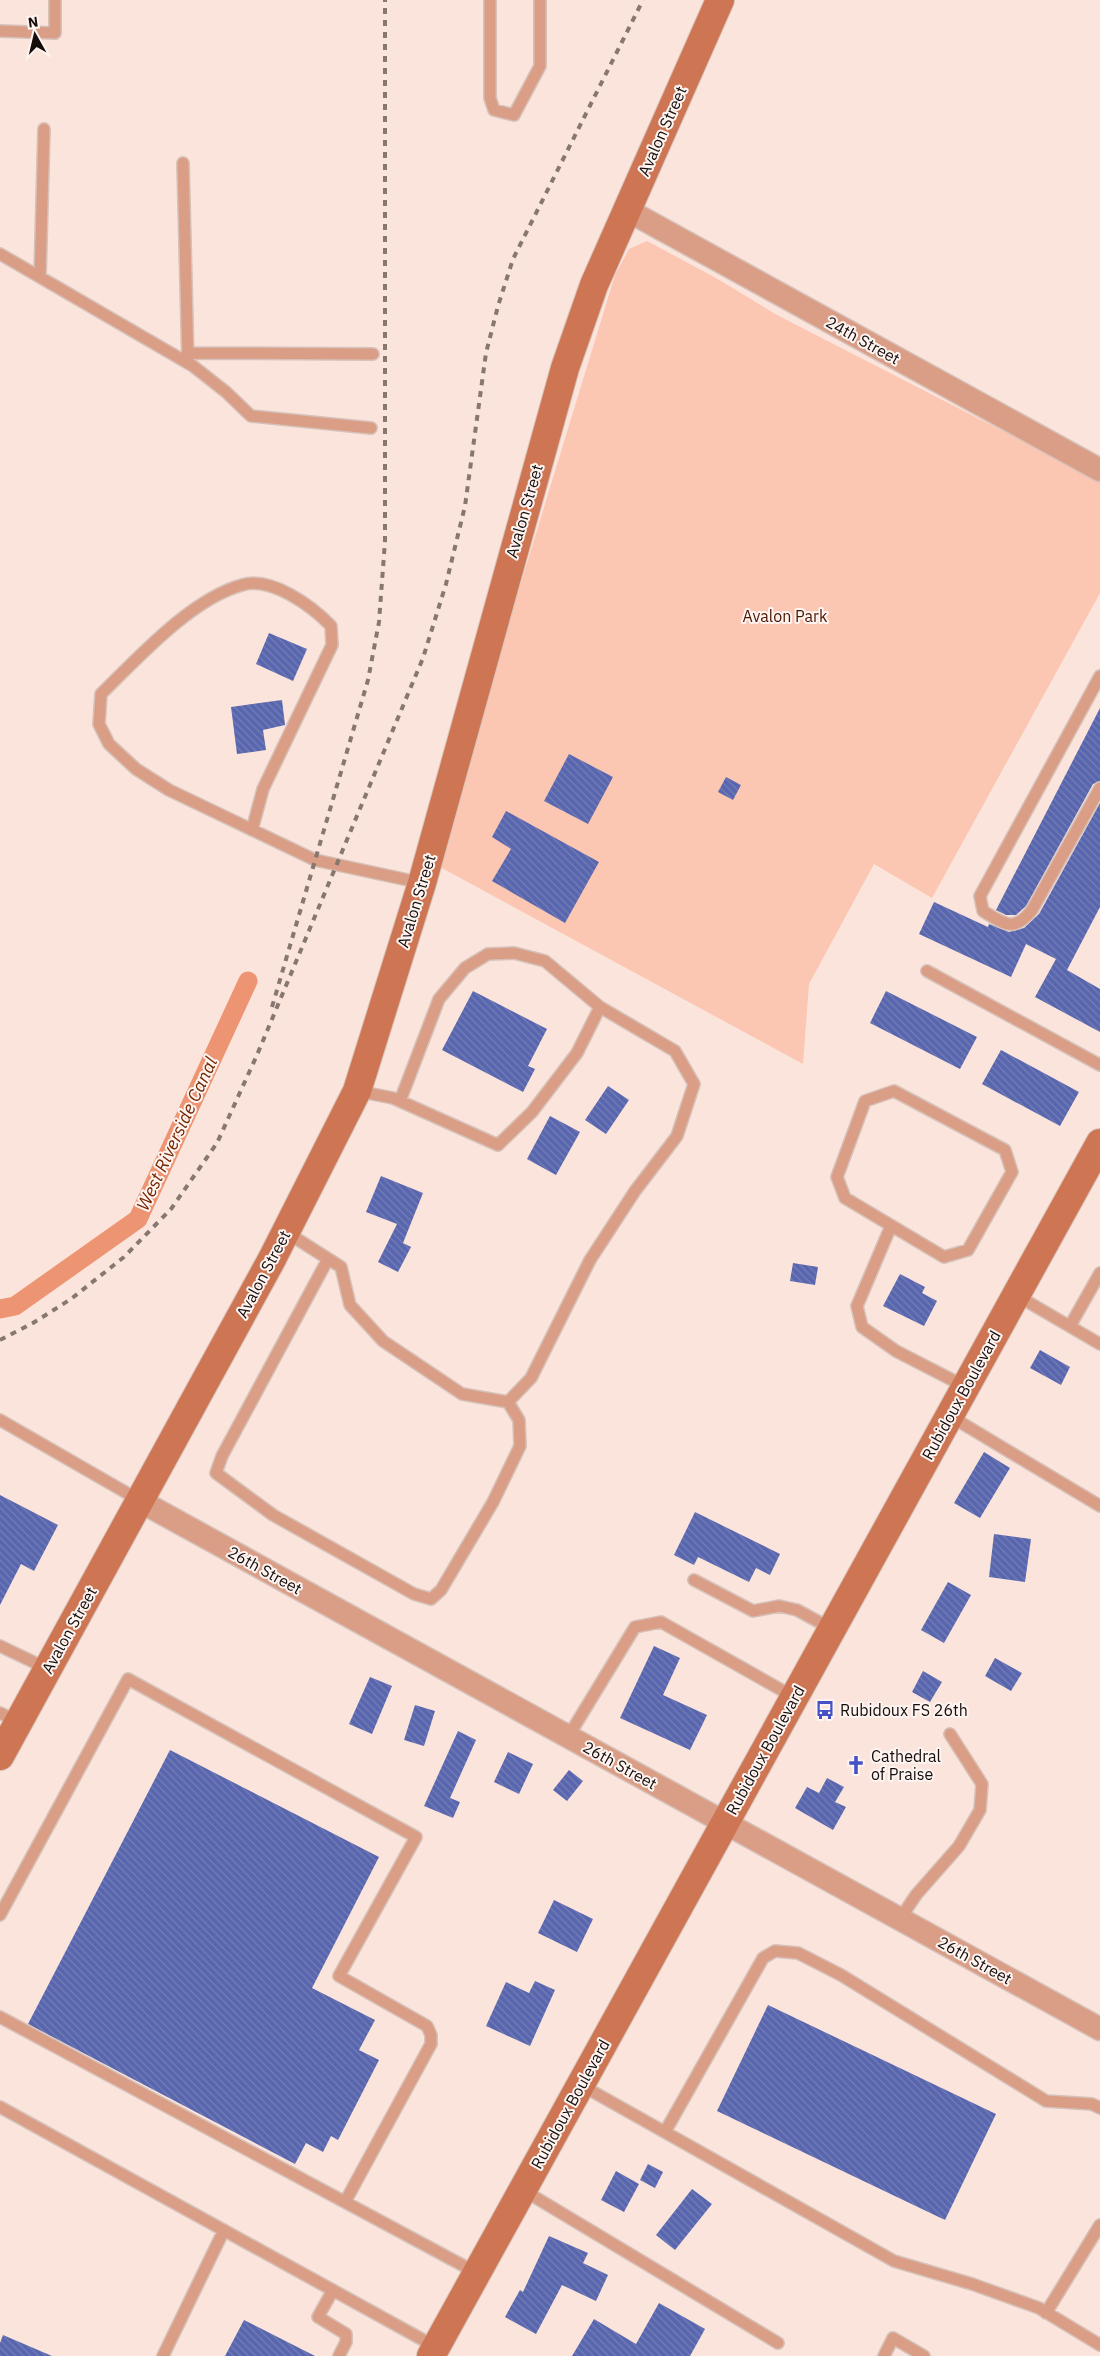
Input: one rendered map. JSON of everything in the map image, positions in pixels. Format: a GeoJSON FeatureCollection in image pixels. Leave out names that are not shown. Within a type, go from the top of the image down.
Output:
{"type":"FeatureCollection","features":[{"type":"Feature","properties":{"kind":"street","name":"Avalon Street"},"geometry":{"type":"LineString","coordinates":[[0,1756],[9,1717],[48,1669],[286,1232],[357,1091],[422,883],[565,368],[594,285],[720,0]]}},
{"type":"Feature","properties":{"kind":"street","name":"24th Street"},"geometry":{"type":"LineString","coordinates":[[627,210],[1100,470]]}},
{"type":"Feature","properties":{"kind":"street","name":"Rubidoux Boulevard"},"geometry":{"type":"LineString","coordinates":[[434,2352],[1016,1296],[1093,1171],[1100,1144]]}},
{"type":"Feature","properties":{"kind":"street","name":"26th Street"},"geometry":{"type":"LineString","coordinates":[[140,1501],[1100,2029]]}},
{"type":"Feature","properties":{"kind":"lane"},"geometry":{"type":"LineString","coordinates":[[0,31],[55,33],[55,0]]}},
{"type":"Feature","properties":{"kind":"lane"},"geometry":{"type":"LineString","coordinates":[[490,0],[490,98],[494,110],[514,115],[540,66],[540,0]]}},
{"type":"Feature","properties":{"kind":"lane"},"geometry":{"type":"LineString","coordinates":[[40,277],[44,129]]}},
{"type":"Feature","properties":{"kind":"lane"},"geometry":{"type":"LineString","coordinates":[[183,164],[188,358]]}},
{"type":"Feature","properties":{"kind":"lane"},"geometry":{"type":"LineString","coordinates":[[0,254],[188,358],[251,416],[371,428]]}},
{"type":"Feature","properties":{"kind":"lane"},"geometry":{"type":"LineString","coordinates":[[188,358],[373,354]]}},
{"type":"Feature","properties":{"kind":"lane"},"geometry":{"type":"LineString","coordinates":[[252,830],[263,790],[332,645],[331,626],[319,613],[274,586],[243,584],[208,600],[164,634],[101,694],[99,724],[109,744],[136,769],[169,790],[252,830],[315,860],[422,883]]}},
{"type":"Feature","properties":{"kind":"lane"},"geometry":{"type":"LineString","coordinates":[[1100,676],[980,896],[983,911],[1004,924],[1015,925],[1024,920],[1032,910],[1100,788]]}},
{"type":"Feature","properties":{"kind":"lane"},"geometry":{"type":"LineString","coordinates":[[400,1101],[439,999],[465,968],[488,954],[514,953],[545,961],[600,1007],[675,1051],[694,1084],[677,1136],[635,1191],[590,1260],[531,1378],[508,1402]]}},
{"type":"Feature","properties":{"kind":"lane"},"geometry":{"type":"LineString","coordinates":[[927,971],[1100,1065]]}},
{"type":"Feature","properties":{"kind":"lane"},"geometry":{"type":"LineString","coordinates":[[357,1091],[400,1101],[498,1145],[532,1112],[577,1053],[600,1007]]}},
{"type":"Feature","properties":{"kind":"lane"},"geometry":{"type":"LineString","coordinates":[[894,1091],[1005,1150],[1012,1172],[968,1250],[944,1257],[891,1226],[846,1198],[837,1177],[865,1101],[894,1091]]}},
{"type":"Feature","properties":{"kind":"lane"},"geometry":{"type":"LineString","coordinates":[[891,1226],[858,1306],[862,1327],[896,1351],[966,1387]]}},
{"type":"Feature","properties":{"kind":"lane"},"geometry":{"type":"LineString","coordinates":[[286,1232],[328,1259],[341,1268],[350,1304],[383,1342],[462,1394],[508,1402],[519,1420],[520,1446],[494,1502],[466,1544],[441,1590],[430,1599],[414,1594],[274,1515],[216,1473],[222,1456],[328,1259]]}},
{"type":"Feature","properties":{"kind":"lane"},"geometry":{"type":"LineString","coordinates":[[1070,1326],[1100,1273]]}},
{"type":"Feature","properties":{"kind":"lane"},"geometry":{"type":"LineString","coordinates":[[1016,1296],[1100,1344]]}},
{"type":"Feature","properties":{"kind":"lane"},"geometry":{"type":"LineString","coordinates":[[950,1416],[1100,1506]]}},
{"type":"Feature","properties":{"kind":"lane"},"geometry":{"type":"LineString","coordinates":[[0,1420],[140,1501]]}},
{"type":"Feature","properties":{"kind":"lane"},"geometry":{"type":"LineString","coordinates":[[694,1580],[753,1611],[778,1606],[797,1610],[832,1629]]}},
{"type":"Feature","properties":{"kind":"lane"},"geometry":{"type":"LineString","coordinates":[[568,1737],[635,1627],[661,1622],[794,1697]]}},
{"type":"Feature","properties":{"kind":"lane"},"geometry":{"type":"LineString","coordinates":[[0,1646],[48,1669]]}},
{"type":"Feature","properties":{"kind":"lane"},"geometry":{"type":"LineString","coordinates":[[0,1915],[128,1679],[416,1837],[339,1976],[427,2026],[432,2035],[431,2044],[345,2202]]}},
{"type":"Feature","properties":{"kind":"lane"},"geometry":{"type":"LineString","coordinates":[[900,1919],[916,1896],[959,1846],[980,1810],[982,1784],[950,1734]]}},
{"type":"Feature","properties":{"kind":"lane"},"geometry":{"type":"LineString","coordinates":[[666,2132],[764,1958],[775,1951],[798,1953],[842,1975],[1046,2101],[1092,2104],[1100,2108]]}},
{"type":"Feature","properties":{"kind":"lane"},"geometry":{"type":"LineString","coordinates":[[0,2017],[477,2273]]}},
{"type":"Feature","properties":{"kind":"lane"},"geometry":{"type":"LineString","coordinates":[[581,2084],[894,2260],[972,2284],[1046,2313],[1100,2345]]}},
{"type":"Feature","properties":{"kind":"lane"},"geometry":{"type":"LineString","coordinates":[[0,2107],[333,2290],[434,2352]]}},
{"type":"Feature","properties":{"kind":"lane"},"geometry":{"type":"LineString","coordinates":[[523,2190],[778,2344]]}},
{"type":"Feature","properties":{"kind":"lane"},"geometry":{"type":"LineString","coordinates":[[1046,2313],[1100,2225]]}},
{"type":"Feature","properties":{"kind":"lane"},"geometry":{"type":"LineString","coordinates":[[163,2356],[224,2230]]}},
{"type":"Feature","properties":{"kind":"lane"},"geometry":{"type":"LineString","coordinates":[[333,2290],[318,2317],[346,2334],[346,2342],[339,2356]]}},
{"type":"Feature","properties":{"kind":"lane"},"geometry":{"type":"LineString","coordinates":[[884,2356],[893,2338],[924,2356]]}},
{"type":"Feature","properties":{"kind":"green space","name":"Avalon Park"},"geometry":{"type":"Polygon","coordinates":[[[647,241],[716,278],[777,315],[1100,481],[1100,593],[932,898],[874,864],[809,984],[803,1064],[440,867],[512,612],[615,275],[629,249],[647,241]]]}},
{"type":"Feature","properties":{"kind":"building"},"geometry":{"type":"Polygon","coordinates":[[[269,633],[307,649],[293,681],[256,664],[269,633]]]}},
{"type":"Feature","properties":{"kind":"building"},"geometry":{"type":"Polygon","coordinates":[[[282,700],[285,725],[263,730],[266,750],[237,754],[231,707],[282,700]]]}},
{"type":"Feature","properties":{"kind":"building"},"geometry":{"type":"Polygon","coordinates":[[[1100,708],[1100,781],[1093,784],[1026,906],[1016,915],[1006,915],[996,910],[1100,708]]]}},
{"type":"Feature","properties":{"kind":"building"},"geometry":{"type":"Polygon","coordinates":[[[569,754],[613,777],[588,824],[544,801],[569,754]]]}},
{"type":"Feature","properties":{"kind":"building"},"geometry":{"type":"Polygon","coordinates":[[[726,777],[741,785],[733,800],[718,792],[726,777]]]}},
{"type":"Feature","properties":{"kind":"building"},"geometry":{"type":"Polygon","coordinates":[[[1100,803],[1100,907],[1067,970],[1100,989],[1100,1032],[1035,997],[1056,959],[1026,944],[1011,977],[919,934],[934,902],[988,927],[989,924],[1009,932],[1024,928],[1039,914],[1100,803]]]}},
{"type":"Feature","properties":{"kind":"building"},"geometry":{"type":"Polygon","coordinates":[[[506,811],[599,862],[565,923],[492,881],[511,849],[492,837],[506,811]]]}},
{"type":"Feature","properties":{"kind":"building"},"geometry":{"type":"Polygon","coordinates":[[[473,991],[547,1029],[528,1066],[535,1069],[523,1092],[442,1050],[473,991]]]}},
{"type":"Feature","properties":{"kind":"building"},"geometry":{"type":"Polygon","coordinates":[[[886,991],[977,1037],[960,1069],[870,1023],[886,991]]]}},
{"type":"Feature","properties":{"kind":"building"},"geometry":{"type":"Polygon","coordinates":[[[1001,1050],[1079,1092],[1060,1126],[982,1084],[1001,1050]]]}},
{"type":"Feature","properties":{"kind":"building"},"geometry":{"type":"Polygon","coordinates":[[[608,1086],[629,1100],[606,1134],[585,1120],[608,1086]]]}},
{"type":"Feature","properties":{"kind":"building"},"geometry":{"type":"Polygon","coordinates":[[[550,1116],[580,1132],[556,1175],[527,1159],[550,1116]]]}},
{"type":"Feature","properties":{"kind":"building"},"geometry":{"type":"Polygon","coordinates":[[[381,1176],[423,1193],[403,1243],[411,1247],[398,1272],[378,1262],[397,1224],[366,1212],[381,1176]]]}},
{"type":"Feature","properties":{"kind":"building"},"geometry":{"type":"Polygon","coordinates":[[[793,1263],[818,1267],[815,1285],[790,1281],[793,1263]]]}},
{"type":"Feature","properties":{"kind":"building"},"geometry":{"type":"Polygon","coordinates":[[[900,1274],[925,1287],[922,1293],[937,1301],[924,1326],[883,1306],[900,1274]]]}},
{"type":"Feature","properties":{"kind":"building"},"geometry":{"type":"Polygon","coordinates":[[[1040,1350],[1070,1367],[1061,1385],[1030,1368],[1040,1350]]]}},
{"type":"Feature","properties":{"kind":"building"},"geometry":{"type":"Polygon","coordinates":[[[984,1452],[1010,1468],[980,1518],[954,1503],[984,1452]]]}},
{"type":"Feature","properties":{"kind":"building"},"geometry":{"type":"Polygon","coordinates":[[[0,1495],[58,1525],[34,1571],[21,1564],[0,1605],[0,1495]]]}},
{"type":"Feature","properties":{"kind":"building"},"geometry":{"type":"Polygon","coordinates":[[[695,1512],[780,1554],[770,1575],[756,1568],[749,1582],[698,1557],[694,1565],[674,1555],[695,1512]]]}},
{"type":"Feature","properties":{"kind":"building"},"geometry":{"type":"Polygon","coordinates":[[[994,1534],[1031,1539],[1025,1582],[989,1577],[994,1534]]]}},
{"type":"Feature","properties":{"kind":"building"},"geometry":{"type":"Polygon","coordinates":[[[948,1582],[971,1595],[944,1643],[921,1630],[948,1582]]]}},
{"type":"Feature","properties":{"kind":"building"},"geometry":{"type":"Polygon","coordinates":[[[654,1646],[680,1658],[663,1695],[707,1715],[690,1750],[620,1718],[654,1646]]]}},
{"type":"Feature","properties":{"kind":"building"},"geometry":{"type":"Polygon","coordinates":[[[995,1658],[1022,1673],[1011,1691],[985,1676],[995,1658]]]}},
{"type":"Feature","properties":{"kind":"building"},"geometry":{"type":"Polygon","coordinates":[[[923,1671],[942,1682],[930,1702],[912,1692],[923,1671]]]}},
{"type":"Feature","properties":{"kind":"building"},"geometry":{"type":"Polygon","coordinates":[[[370,1677],[392,1686],[372,1734],[349,1724],[370,1677]]]}},
{"type":"Feature","properties":{"kind":"building"},"geometry":{"type":"Polygon","coordinates":[[[415,1705],[435,1711],[424,1746],[404,1740],[415,1705]]]}},
{"type":"Feature","properties":{"kind":"building"},"geometry":{"type":"Polygon","coordinates":[[[458,1731],[476,1740],[450,1798],[460,1802],[453,1818],[424,1806],[458,1731]]]}},
{"type":"Feature","properties":{"kind":"building"},"geometry":{"type":"Polygon","coordinates":[[[170,1750],[379,1857],[312,1988],[375,2020],[359,2050],[379,2060],[338,2140],[331,2136],[323,2152],[306,2143],[295,2164],[28,2024],[170,1750]]]}},
{"type":"Feature","properties":{"kind":"building"},"geometry":{"type":"Polygon","coordinates":[[[508,1752],[533,1764],[519,1794],[494,1782],[508,1752]]]}},
{"type":"Feature","properties":{"kind":"building"},"geometry":{"type":"Polygon","coordinates":[[[569,1770],[583,1781],[567,1801],[553,1790],[569,1770]]]}},
{"type":"Feature","properties":{"kind":"building"},"geometry":{"type":"Polygon","coordinates":[[[827,1778],[844,1787],[835,1802],[846,1807],[833,1830],[795,1808],[807,1787],[819,1793],[827,1778]]]}},
{"type":"Feature","properties":{"kind":"building"},"geometry":{"type":"Polygon","coordinates":[[[554,1900],[593,1919],[577,1952],[538,1933],[554,1900]]]}},
{"type":"Feature","properties":{"kind":"building"},"geometry":{"type":"Polygon","coordinates":[[[535,1981],[555,1990],[530,2046],[486,2026],[506,1982],[529,1993],[535,1981]]]}},
{"type":"Feature","properties":{"kind":"building"},"geometry":{"type":"Polygon","coordinates":[[[768,2005],[996,2114],[945,2220],[717,2111],[768,2005]]]}},
{"type":"Feature","properties":{"kind":"building"},"geometry":{"type":"Polygon","coordinates":[[[648,2164],[663,2172],[655,2188],[640,2180],[648,2164]]]}},
{"type":"Feature","properties":{"kind":"building"},"geometry":{"type":"Polygon","coordinates":[[[616,2171],[639,2184],[624,2212],[601,2200],[616,2171]]]}},
{"type":"Feature","properties":{"kind":"building"},"geometry":{"type":"Polygon","coordinates":[[[692,2189],[712,2204],[675,2250],[656,2235],[692,2189]]]}},
{"type":"Feature","properties":{"kind":"building"},"geometry":{"type":"Polygon","coordinates":[[[549,2236],[588,2253],[583,2263],[608,2275],[596,2301],[562,2285],[536,2334],[505,2317],[520,2290],[523,2292],[549,2236]]]}},
{"type":"Feature","properties":{"kind":"building"},"geometry":{"type":"Polygon","coordinates":[[[659,2303],[705,2329],[690,2356],[572,2356],[594,2319],[636,2344],[659,2303]]]}},
{"type":"Feature","properties":{"kind":"building"},"geometry":{"type":"Polygon","coordinates":[[[244,2320],[315,2356],[225,2356],[244,2320]]]}},
{"type":"Feature","properties":{"kind":"building"},"geometry":{"type":"Polygon","coordinates":[[[3,2335],[52,2356],[0,2356],[0,2343],[3,2335]]]}},
{"type":"Feature","properties":{"kind":"waterway","name":"West Riverside Canal"},"geometry":{"type":"LineString","coordinates":[[0,1309],[15,1306],[138,1219],[248,981]]}},
{"type":"Feature","properties":{"kind":"railway"},"geometry":{"type":"LineString","coordinates":[[272,1007],[368,680],[379,622],[385,541],[385,0]]}},
{"type":"Feature","properties":{"kind":"railway"},"geometry":{"type":"LineString","coordinates":[[0,1340],[33,1323],[71,1299],[124,1257],[171,1209],[217,1143],[257,1055],[423,658],[446,584],[465,506],[486,353],[513,259],[643,0]]}},
{"type":"Feature","properties":{"kind":"place","name":"Rubidoux FS 26th"},"geometry":{"type":"Point","coordinates":[825,1710]}},
{"type":"Feature","properties":{"kind":"place","name":"Cathedral of Praise"},"geometry":{"type":"Point","coordinates":[856,1765]}}]}
